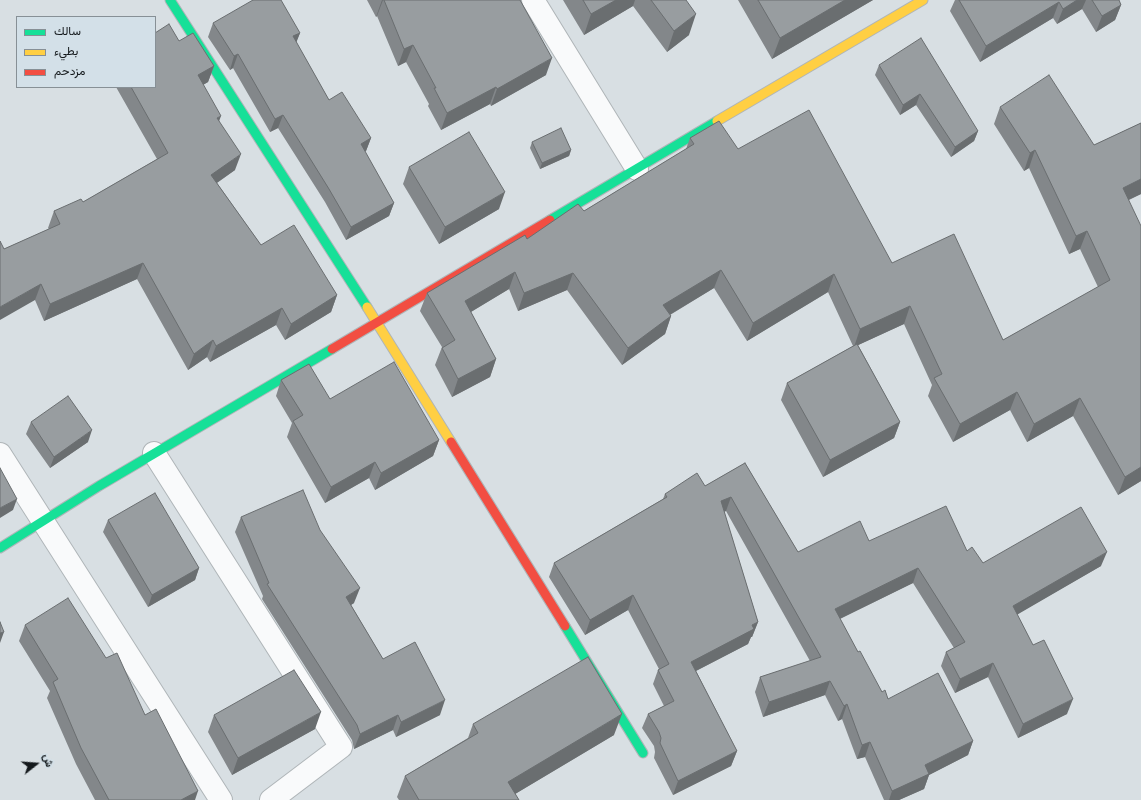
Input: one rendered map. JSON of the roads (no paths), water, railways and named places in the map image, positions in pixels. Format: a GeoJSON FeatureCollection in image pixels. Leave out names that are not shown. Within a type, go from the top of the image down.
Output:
{"type":"FeatureCollection","features":[{"type":"Feature","properties":{"kind":"street"},"geometry":{"type":"LineString","coordinates":[[170,0],[377,322],[643,754]]}},
{"type":"Feature","properties":{"kind":"street"},"geometry":{"type":"LineString","coordinates":[[533,0],[637,169]]}},
{"type":"Feature","properties":{"kind":"street"},"geometry":{"type":"LineString","coordinates":[[0,548],[154,453],[923,0]]}},
{"type":"Feature","properties":{"kind":"street"},"geometry":{"type":"LineString","coordinates":[[154,453],[341,748],[272,800]]}},
{"type":"Feature","properties":{"kind":"street"},"geometry":{"type":"LineString","coordinates":[[0,454],[221,800]]}}]}
